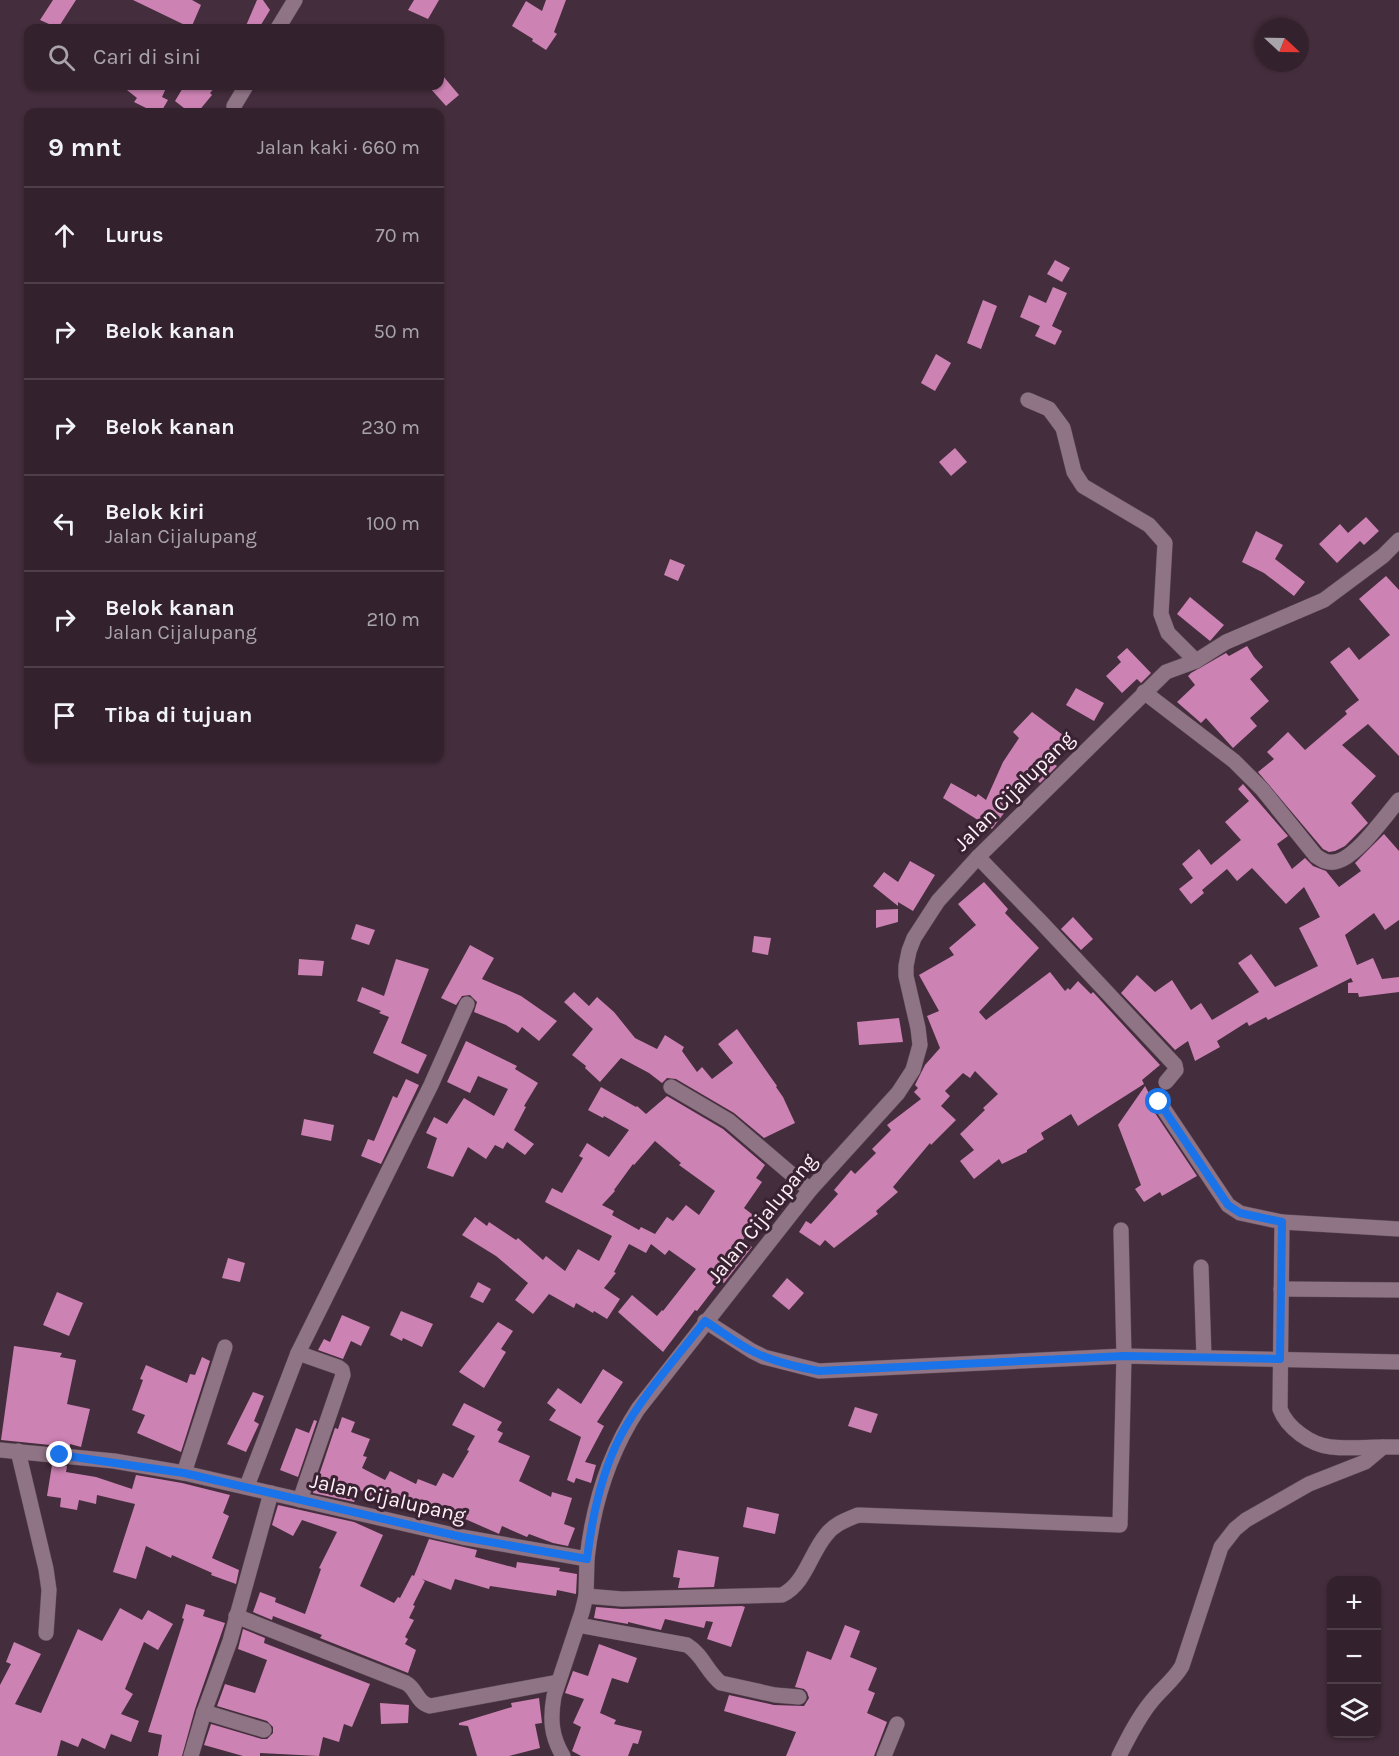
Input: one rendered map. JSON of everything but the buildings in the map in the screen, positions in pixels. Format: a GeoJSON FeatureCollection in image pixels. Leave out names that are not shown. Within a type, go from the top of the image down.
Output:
{"type":"FeatureCollection","features":[{"type":"Feature","properties":{"kind":"street"},"geometry":{"type":"LineString","coordinates":[[280,24],[295,0]]}},
{"type":"Feature","properties":{"kind":"street"},"geometry":{"type":"LineString","coordinates":[[234,106],[244,90]]}},
{"type":"Feature","properties":{"kind":"street"},"geometry":{"type":"LineString","coordinates":[[1028,400],[1049,409],[1063,428],[1074,472],[1083,486],[1149,525],[1165,543],[1161,614],[1168,633],[1196,661]]}},
{"type":"Feature","properties":{"kind":"street","name":"Jalan Cijalupang"},"geometry":{"type":"LineString","coordinates":[[0,1450],[114,1461],[184,1473],[462,1537],[587,1559],[591,1528],[609,1462],[622,1433],[638,1409],[810,1190],[898,1094],[913,1070],[920,1045],[906,976],[909,951],[914,938],[938,901],[978,857],[1166,672],[1196,661],[1226,642],[1324,600],[1383,556],[1399,540]]}},
{"type":"Feature","properties":{"kind":"street"},"geometry":{"type":"LineString","coordinates":[[1144,692],[1234,761],[1262,789],[1316,856],[1324,861],[1336,862],[1351,854],[1399,800]]}},
{"type":"Feature","properties":{"kind":"street"},"geometry":{"type":"LineString","coordinates":[[978,857],[1174,1065],[1176,1070],[1166,1082]]}},
{"type":"Feature","properties":{"kind":"street"},"geometry":{"type":"LineString","coordinates":[[247,1486],[298,1353],[431,1085],[467,1004]]}},
{"type":"Feature","properties":{"kind":"street"},"geometry":{"type":"LineString","coordinates":[[671,1087],[729,1121],[810,1190]]}},
{"type":"Feature","properties":{"kind":"street"},"geometry":{"type":"LineString","coordinates":[[1159,1102],[1228,1205],[1240,1213],[1282,1222],[1399,1229]]}},
{"type":"Feature","properties":{"kind":"street"},"geometry":{"type":"LineString","coordinates":[[1282,1222],[1280,1409],[1284,1419],[1309,1439],[1329,1447],[1399,1447]]}},
{"type":"Feature","properties":{"kind":"street"},"geometry":{"type":"LineString","coordinates":[[586,1596],[622,1599],[782,1595],[793,1590],[827,1533],[840,1522],[858,1515],[1120,1525],[1124,1356],[1121,1230]]}},
{"type":"Feature","properties":{"kind":"street"},"geometry":{"type":"LineString","coordinates":[[1201,1267],[1204,1357]]}},
{"type":"Feature","properties":{"kind":"street"},"geometry":{"type":"LineString","coordinates":[[1281,1289],[1399,1290]]}},
{"type":"Feature","properties":{"kind":"street"},"geometry":{"type":"LineString","coordinates":[[705,1321],[764,1357],[819,1371],[1124,1356],[1399,1362]]}},
{"type":"Feature","properties":{"kind":"street"},"geometry":{"type":"LineString","coordinates":[[184,1473],[225,1347]]}},
{"type":"Feature","properties":{"kind":"street"},"geometry":{"type":"LineString","coordinates":[[298,1353],[338,1367],[342,1370],[343,1375],[300,1500]]}},
{"type":"Feature","properties":{"kind":"street"},"geometry":{"type":"LineString","coordinates":[[1119,1756],[1128,1736],[1151,1702],[1176,1677],[1182,1666],[1221,1546],[1234,1529],[1309,1484],[1365,1462],[1383,1448]]}},
{"type":"Feature","properties":{"kind":"street"},"geometry":{"type":"LineString","coordinates":[[18,1451],[46,1569],[49,1590],[46,1633]]}},
{"type":"Feature","properties":{"kind":"street"},"geometry":{"type":"LineString","coordinates":[[191,1756],[204,1712],[230,1641],[271,1493]]}},
{"type":"Feature","properties":{"kind":"street"},"geometry":{"type":"LineString","coordinates":[[563,1756],[551,1728],[551,1713],[558,1682],[586,1596],[587,1559]]}},
{"type":"Feature","properties":{"kind":"street"},"geometry":{"type":"LineString","coordinates":[[236,1616],[406,1683],[412,1687],[419,1700],[429,1706],[558,1682]]}},
{"type":"Feature","properties":{"kind":"street"},"geometry":{"type":"LineString","coordinates":[[578,1625],[687,1645],[697,1651],[721,1683],[775,1695],[799,1697]]}},
{"type":"Feature","properties":{"kind":"street"},"geometry":{"type":"LineString","coordinates":[[204,1712],[264,1730]]}},
{"type":"Feature","properties":{"kind":"street"},"geometry":{"type":"LineString","coordinates":[[884,1756],[897,1724]]}},
{"type":"Feature","properties":{"kind":"route"},"geometry":{"type":"LineString","coordinates":[[60,1455],[114,1461],[184,1473],[462,1537],[587,1559],[591,1528],[601,1489],[609,1462],[622,1433],[705,1321],[764,1357],[819,1371],[1124,1356],[1280,1359],[1282,1222],[1249,1216],[1228,1205],[1159,1102]]}}]}
